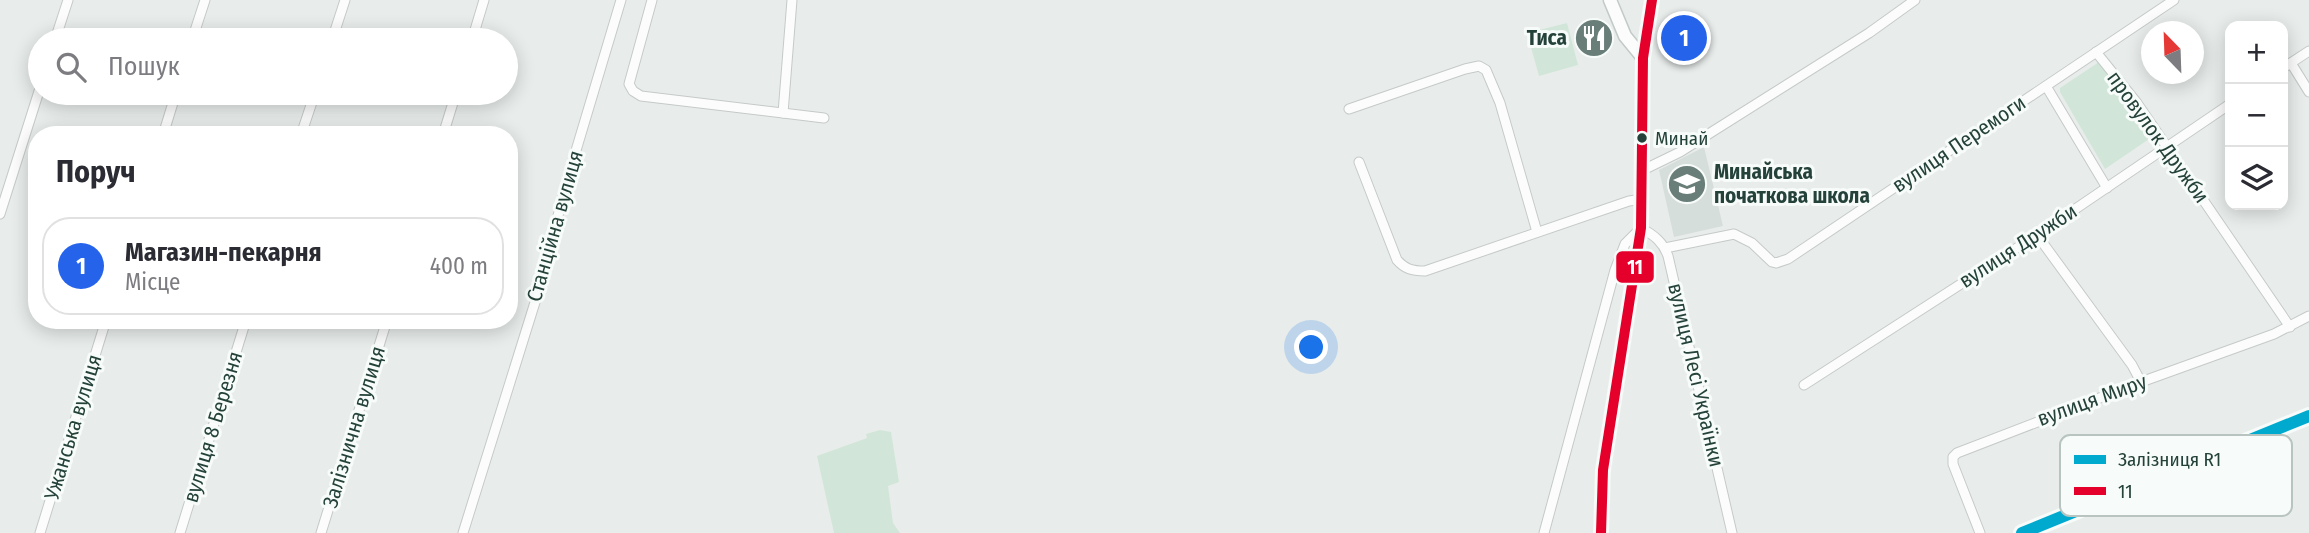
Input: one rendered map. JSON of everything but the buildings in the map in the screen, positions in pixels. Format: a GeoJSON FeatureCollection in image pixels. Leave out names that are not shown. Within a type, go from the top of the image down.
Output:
{"type":"FeatureCollection","features":[{"type":"Feature","properties":{"kind":"main road"},"geometry":{"type":"LineString","coordinates":[[1610,0],[1625,36],[1643,58]]}},
{"type":"Feature","properties":{"kind":"main road"},"geometry":{"type":"LineString","coordinates":[[1601,533],[1603,470],[1641,228],[1643,58],[1652,0]]}},
{"type":"Feature","properties":{"kind":"street"},"geometry":{"type":"LineString","coordinates":[[59,28],[68,0]]}},
{"type":"Feature","properties":{"kind":"street"},"geometry":{"type":"LineString","coordinates":[[196,28],[205,0]]}},
{"type":"Feature","properties":{"kind":"street"},"geometry":{"type":"LineString","coordinates":[[336,28],[345,0]]}},
{"type":"Feature","properties":{"kind":"street"},"geometry":{"type":"LineString","coordinates":[[476,28],[484,0]]}},
{"type":"Feature","properties":{"kind":"street","name":"Станційна вулиця"},"geometry":{"type":"LineString","coordinates":[[463,533],[541,283],[566,184],[621,0]]}},
{"type":"Feature","properties":{"kind":"street"},"geometry":{"type":"LineString","coordinates":[[652,0],[629,84],[633,91],[641,96],[824,118]]}},
{"type":"Feature","properties":{"kind":"street"},"geometry":{"type":"LineString","coordinates":[[783,113],[792,0]]}},
{"type":"Feature","properties":{"kind":"street"},"geometry":{"type":"LineString","coordinates":[[1643,170],[1688,146],[1869,33],[1915,0]]}},
{"type":"Feature","properties":{"kind":"street","name":"вулиця Перемоги"},"geometry":{"type":"LineString","coordinates":[[1665,248],[1734,234],[1752,243],[1772,262],[1781,262],[2174,0]]}},
{"type":"Feature","properties":{"kind":"street"},"geometry":{"type":"LineString","coordinates":[[2288,65],[2309,51]]}},
{"type":"Feature","properties":{"kind":"street","name":"провулок Дружби"},"geometry":{"type":"LineString","coordinates":[[2096,52],[2137,103],[2290,327]]}},
{"type":"Feature","properties":{"kind":"street"},"geometry":{"type":"LineString","coordinates":[[1349,110],[1465,69],[1479,66],[1486,70],[1500,103],[1537,232]]}},
{"type":"Feature","properties":{"kind":"street"},"geometry":{"type":"LineString","coordinates":[[2288,67],[2309,92]]}},
{"type":"Feature","properties":{"kind":"street"},"geometry":{"type":"LineString","coordinates":[[2046,86],[2106,188]]}},
{"type":"Feature","properties":{"kind":"street"},"geometry":{"type":"LineString","coordinates":[[0,214],[35,105]]}},
{"type":"Feature","properties":{"kind":"street"},"geometry":{"type":"LineString","coordinates":[[166,126],[172,105]]}},
{"type":"Feature","properties":{"kind":"street"},"geometry":{"type":"LineString","coordinates":[[304,126],[311,105]]}},
{"type":"Feature","properties":{"kind":"street"},"geometry":{"type":"LineString","coordinates":[[446,126],[452,105]]}},
{"type":"Feature","properties":{"kind":"street","name":"вулиця Дружби"},"geometry":{"type":"LineString","coordinates":[[1804,385],[2036,235],[2225,108]]}},
{"type":"Feature","properties":{"kind":"street"},"geometry":{"type":"LineString","coordinates":[[1359,162],[1395,256],[1404,267],[1424,271],[1629,201],[1643,199]]}},
{"type":"Feature","properties":{"kind":"street"},"geometry":{"type":"LineString","coordinates":[[1544,533],[1615,270],[1625,244],[1641,228],[1654,235],[1665,248]]}},
{"type":"Feature","properties":{"kind":"street"},"geometry":{"type":"LineString","coordinates":[[2036,235],[2132,365],[2141,382]]}},
{"type":"Feature","properties":{"kind":"street","name":"вулиця Лесі Українки"},"geometry":{"type":"LineString","coordinates":[[1665,248],[1732,533]]}},
{"type":"Feature","properties":{"kind":"street","name":"вулиця Миру"},"geometry":{"type":"LineString","coordinates":[[1980,533],[1953,464],[1954,455],[1998,435],[2290,327],[2309,316]]}},
{"type":"Feature","properties":{"kind":"street","name":"Ужанська вулиця"},"geometry":{"type":"LineString","coordinates":[[40,533],[103,329]]}},
{"type":"Feature","properties":{"kind":"street","name":"вулиця 8 Березня"},"geometry":{"type":"LineString","coordinates":[[180,533],[243,329]]}},
{"type":"Feature","properties":{"kind":"street","name":"Залізнична вулиця"},"geometry":{"type":"LineString","coordinates":[[321,533],[384,329]]}},
{"type":"Feature","properties":{"kind":"shaded area","name":"Минайська початкова школа"},"geometry":{"type":"Polygon","coordinates":[[[1704,147],[1723,226],[1674,237],[1659,170],[1704,147]]]}},
{"type":"Feature","properties":{"kind":"green space"},"geometry":{"type":"Polygon","coordinates":[[[1567,23],[1578,65],[1539,76],[1527,33],[1567,23]]]}},
{"type":"Feature","properties":{"kind":"green space"},"geometry":{"type":"Polygon","coordinates":[[[2099,62],[2152,137],[2105,169],[2060,92],[2060,88],[2099,62]]]}},
{"type":"Feature","properties":{"kind":"green space"},"geometry":{"type":"Polygon","coordinates":[[[880,430],[891,432],[899,482],[888,486],[893,523],[900,533],[834,533],[817,456],[867,438],[866,434],[880,430]]]}},
{"type":"Feature","properties":{"kind":"rail line","name":"R1"},"geometry":{"type":"LineString","coordinates":[[2262,435],[2309,416]]}},
{"type":"Feature","properties":{"kind":"rail line","name":"R1"},"geometry":{"type":"LineString","coordinates":[[2022,533],[2064,516]]}},
{"type":"Feature","properties":{"kind":"transit line","name":"11"},"geometry":{"type":"LineString","coordinates":[[1601,533],[1603,470],[1641,228],[1643,58],[1652,0]]}},
{"type":"Feature","properties":{"kind":"place","name":"Тиса"},"geometry":{"type":"Point","coordinates":[1594,38]}},
{"type":"Feature","properties":{"kind":"place","name":"Магазин-пекарня"},"geometry":{"type":"Point","coordinates":[1684,38]}},
{"type":"Feature","properties":{"kind":"place","name":"Минай"},"geometry":{"type":"Point","coordinates":[1642,138]}},
{"type":"Feature","properties":{"kind":"place","name":"Минайська початкова школа"},"geometry":{"type":"Point","coordinates":[1687,184]}}]}
